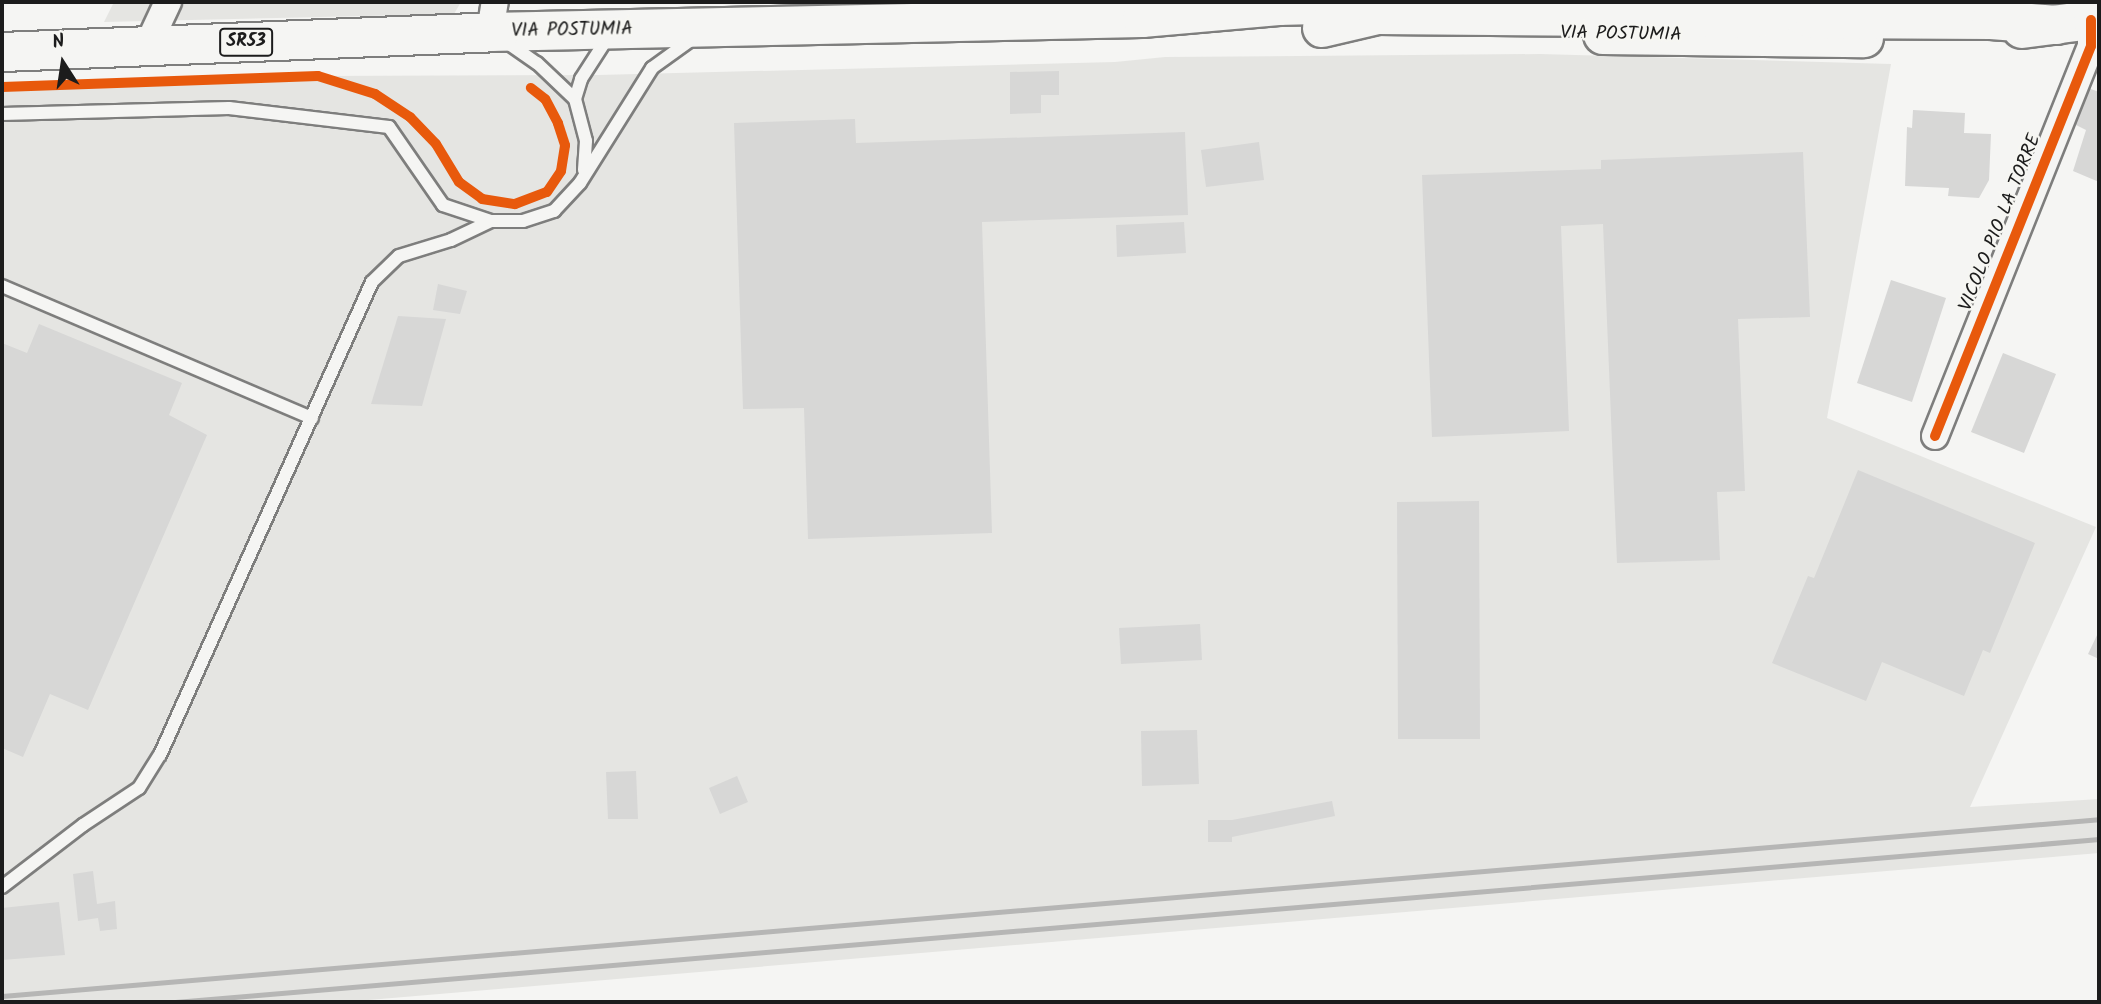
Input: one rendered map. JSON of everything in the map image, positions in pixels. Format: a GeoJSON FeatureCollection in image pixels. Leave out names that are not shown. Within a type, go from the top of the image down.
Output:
{"type":"FeatureCollection","features":[{"type":"Feature","properties":{"kind":"main road"},"geometry":{"type":"LineString","coordinates":[[1790,2],[1812,19],[2082,21]]}},
{"type":"Feature","properties":{"kind":"main road","name":"SR53"},"geometry":{"type":"LineString","coordinates":[[1322,28],[1378,15],[1757,18],[1777,14],[1790,2]]}},
{"type":"Feature","properties":{"kind":"main road","name":"VIA POSTUMIA"},"geometry":{"type":"LineString","coordinates":[[2,52],[147,47],[492,17],[611,30],[1142,18],[1336,4],[1955,2]]}},
{"type":"Feature","properties":{"kind":"main road","name":"VIA POSTUMIA"},"geometry":{"type":"LineString","coordinates":[[1142,18],[1322,28],[1788,38],[1950,35],[2082,21]]}},
{"type":"Feature","properties":{"kind":"street"},"geometry":{"type":"LineString","coordinates":[[147,47],[168,2]]}},
{"type":"Feature","properties":{"kind":"street","name":"VICOLO PIO LA TORRE"},"geometry":{"type":"LineString","coordinates":[[1935,436],[2091,46],[2082,21]]}},
{"type":"Feature","properties":{"kind":"lane"},"geometry":{"type":"LineString","coordinates":[[492,17],[575,99]]}},
{"type":"Feature","properties":{"kind":"lane"},"geometry":{"type":"LineString","coordinates":[[2,114],[229,108],[389,127],[443,205],[491,222],[523,221],[554,211],[580,183],[631,96],[652,68],[673,50],[713,28]]}},
{"type":"Feature","properties":{"kind":"lane"},"geometry":{"type":"LineString","coordinates":[[580,183],[586,164],[586,141],[575,99],[581,79],[611,30]]}},
{"type":"Feature","properties":{"kind":"lane"},"geometry":{"type":"LineString","coordinates":[[2,887],[83,825],[139,788],[160,755],[372,282],[399,256],[451,240],[491,222]]}},
{"type":"Feature","properties":{"kind":"lane"},"geometry":{"type":"LineString","coordinates":[[2,286],[312,418]]}},
{"type":"Feature","properties":{"kind":"shaded area"},"geometry":{"type":"Polygon","coordinates":[[[114,2],[461,2],[454,14],[104,22],[114,2]]]}},
{"type":"Feature","properties":{"kind":"shaded area"},"geometry":{"type":"Polygon","coordinates":[[[1540,54],[1891,64],[1827,418],[2096,527],[1970,807],[2099,799],[2099,853],[345,1002],[2,1002],[2,87],[318,76],[598,75],[1115,62],[1165,57],[1540,54]]]}},
{"type":"Feature","properties":{"kind":"building"},"geometry":{"type":"Polygon","coordinates":[[[1059,71],[1059,95],[1041,95],[1041,113],[1010,114],[1010,72],[1059,71]]]}},
{"type":"Feature","properties":{"kind":"building"},"geometry":{"type":"Polygon","coordinates":[[[2088,88],[2099,92],[2099,182],[2073,171],[2086,130],[2074,124],[2088,88]]]}},
{"type":"Feature","properties":{"kind":"building"},"geometry":{"type":"Polygon","coordinates":[[[1913,110],[1965,113],[1964,133],[1991,134],[1989,180],[1979,198],[1948,196],[1949,188],[1905,186],[1907,127],[1912,128],[1913,110]]]}},
{"type":"Feature","properties":{"kind":"building"},"geometry":{"type":"Polygon","coordinates":[[[855,119],[856,143],[1185,132],[1188,215],[982,222],[992,533],[808,539],[804,408],[743,409],[734,123],[855,119]]]}},
{"type":"Feature","properties":{"kind":"building"},"geometry":{"type":"Polygon","coordinates":[[[1259,142],[1264,180],[1206,187],[1201,150],[1259,142]]]}},
{"type":"Feature","properties":{"kind":"building"},"geometry":{"type":"Polygon","coordinates":[[[1803,152],[1810,317],[1738,319],[1745,491],[1717,492],[1720,560],[1617,563],[1603,224],[1561,226],[1569,431],[1432,437],[1422,175],[1601,169],[1601,160],[1803,152]]]}},
{"type":"Feature","properties":{"kind":"building"},"geometry":{"type":"Polygon","coordinates":[[[1184,222],[1186,253],[1117,257],[1116,225],[1184,222]]]}},
{"type":"Feature","properties":{"kind":"building"},"geometry":{"type":"Polygon","coordinates":[[[1891,280],[1946,298],[1912,402],[1857,383],[1891,280]]]}},
{"type":"Feature","properties":{"kind":"building"},"geometry":{"type":"Polygon","coordinates":[[[438,284],[467,291],[460,314],[433,310],[438,284]]]}},
{"type":"Feature","properties":{"kind":"building"},"geometry":{"type":"Polygon","coordinates":[[[398,316],[446,319],[422,406],[371,404],[398,316]]]}},
{"type":"Feature","properties":{"kind":"building"},"geometry":{"type":"Polygon","coordinates":[[[39,324],[182,383],[169,415],[207,435],[88,710],[50,694],[23,757],[2,748],[2,343],[27,353],[39,324]]]}},
{"type":"Feature","properties":{"kind":"building"},"geometry":{"type":"Polygon","coordinates":[[[2003,353],[2056,374],[2024,453],[1971,432],[2003,353]]]}},
{"type":"Feature","properties":{"kind":"building"},"geometry":{"type":"Polygon","coordinates":[[[1858,470],[2035,543],[1990,653],[1983,650],[1964,696],[1882,662],[1866,701],[1772,663],[1808,576],[1814,578],[1858,470]]]}},
{"type":"Feature","properties":{"kind":"building"},"geometry":{"type":"Polygon","coordinates":[[[1479,501],[1480,739],[1398,739],[1397,502],[1479,501]]]}},
{"type":"Feature","properties":{"kind":"building"},"geometry":{"type":"Polygon","coordinates":[[[1200,624],[1202,660],[1121,664],[1119,628],[1200,624]]]}},
{"type":"Feature","properties":{"kind":"building"},"geometry":{"type":"Polygon","coordinates":[[[2099,631],[2099,659],[2088,654],[2099,631]]]}},
{"type":"Feature","properties":{"kind":"building"},"geometry":{"type":"Polygon","coordinates":[[[1197,730],[1199,784],[1142,786],[1141,731],[1197,730]]]}},
{"type":"Feature","properties":{"kind":"building"},"geometry":{"type":"Polygon","coordinates":[[[636,771],[638,819],[608,819],[606,772],[636,771]]]}},
{"type":"Feature","properties":{"kind":"building"},"geometry":{"type":"Polygon","coordinates":[[[737,776],[748,802],[720,814],[709,788],[737,776]]]}},
{"type":"Feature","properties":{"kind":"building"},"geometry":{"type":"Polygon","coordinates":[[[1332,801],[1335,816],[1232,837],[1232,842],[1208,842],[1208,820],[1232,820],[1332,801]]]}},
{"type":"Feature","properties":{"kind":"building"},"geometry":{"type":"Polygon","coordinates":[[[93,871],[97,904],[115,901],[117,929],[100,931],[98,918],[78,921],[73,874],[93,871]]]}},
{"type":"Feature","properties":{"kind":"building"},"geometry":{"type":"Polygon","coordinates":[[[59,902],[65,955],[2,960],[2,908],[59,902]]]}},
{"type":"Feature","properties":{"kind":"railway"},"geometry":{"type":"LineString","coordinates":[[2,996],[2099,819]]}},
{"type":"Feature","properties":{"kind":"railway"},"geometry":{"type":"LineString","coordinates":[[175,1002],[2099,839]]}},
{"type":"Feature","properties":{"kind":"cycle path"},"geometry":{"type":"LineString","coordinates":[[1935,436],[2091,46],[2091,20]]}},
{"type":"Feature","properties":{"kind":"cycle path"},"geometry":{"type":"LineString","coordinates":[[2,87],[318,76],[375,94],[410,117],[436,144],[459,182],[482,199],[515,204],[547,192],[561,171],[565,145],[558,123],[545,99],[531,88]]}}]}
